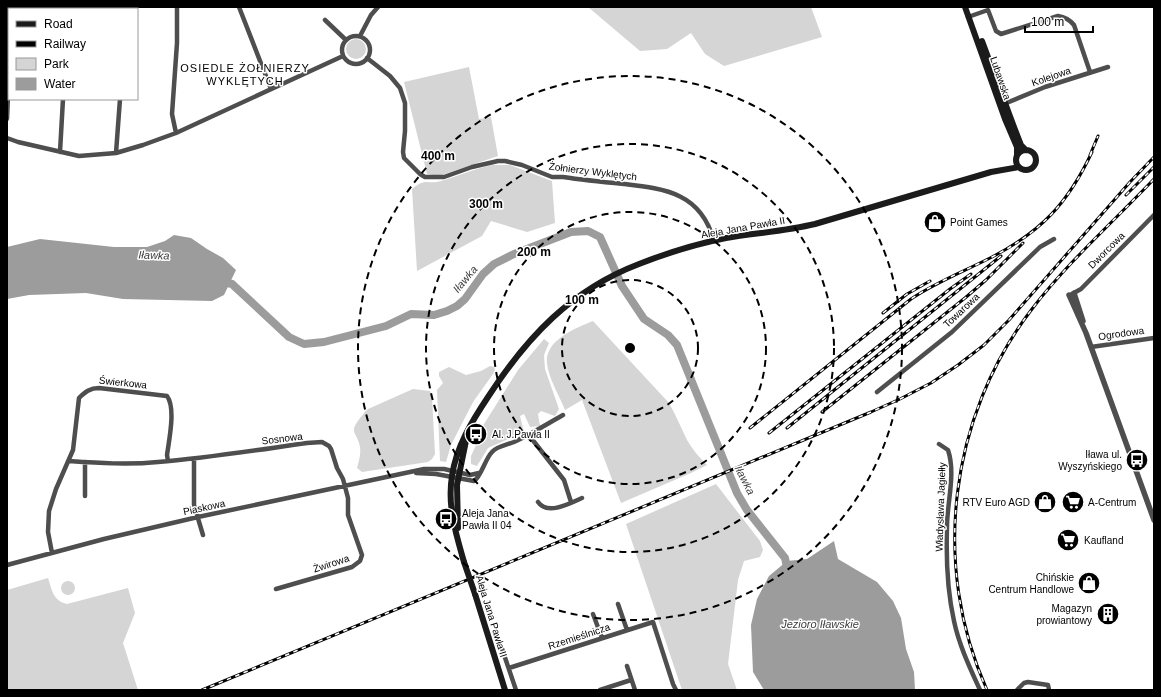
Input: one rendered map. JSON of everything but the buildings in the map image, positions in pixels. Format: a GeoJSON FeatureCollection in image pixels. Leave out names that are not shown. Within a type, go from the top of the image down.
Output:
{"type":"FeatureCollection","features":[{"type":"Feature","properties":{"kind":"main road","name":"Lubawska"},"geometry":{"type":"LineString","coordinates":[[965,7],[970,16],[1017,147],[1016,157]]}},
{"type":"Feature","properties":{"kind":"main road","name":"Lubawska"},"geometry":{"type":"LineString","coordinates":[[969,7],[970,16]]}},
{"type":"Feature","properties":{"kind":"main road","name":"Lubawska"},"geometry":{"type":"LineString","coordinates":[[1002,105],[1021,145],[1026,150]]}},
{"type":"Feature","properties":{"kind":"main road"},"geometry":{"type":"LineString","coordinates":[[1026,150],[1034,154],[1036,159],[1032,168],[1027,170],[1019,167],[1016,157],[1021,151],[1026,150]]}},
{"type":"Feature","properties":{"kind":"main road","name":"Aleja Jana Pawła II"},"geometry":{"type":"LineString","coordinates":[[990,172],[1016,157]]}},
{"type":"Feature","properties":{"kind":"main road","name":"Aleja Jana Pawła II"},"geometry":{"type":"LineString","coordinates":[[505,690],[456,534],[452,518],[450,493],[455,475],[460,445],[469,428],[515,359],[543,326],[570,303],[597,284],[638,264],[666,254],[714,241],[815,224],[990,172],[1019,167]]}},
{"type":"Feature","properties":{"kind":"street"},"geometry":{"type":"LineString","coordinates":[[176,133],[172,114],[177,43],[177,7]]}},
{"type":"Feature","properties":{"kind":"street"},"geometry":{"type":"LineString","coordinates":[[239,7],[271,89]]}},
{"type":"Feature","properties":{"kind":"street"},"geometry":{"type":"LineString","coordinates":[[360,36],[368,20],[378,7]]}},
{"type":"Feature","properties":{"kind":"street"},"geometry":{"type":"LineString","coordinates":[[970,16],[988,10],[996,31],[1001,34],[1058,16],[1071,21],[1074,25],[1090,72]]}},
{"type":"Feature","properties":{"kind":"street"},"geometry":{"type":"LineString","coordinates":[[325,20],[346,40]]}},
{"type":"Feature","properties":{"kind":"street"},"geometry":{"type":"LineString","coordinates":[[352,36],[360,36],[366,39],[370,44],[370,51],[368,58],[363,62],[356,64],[350,62],[344,56],[342,45],[352,36]]}},
{"type":"Feature","properties":{"kind":"street"},"geometry":{"type":"LineString","coordinates":[[7,138],[18,142],[80,156],[116,153],[143,146],[176,133],[344,56]]}},
{"type":"Feature","properties":{"kind":"street","name":"Żołnierzy Wyklętych"},"geometry":{"type":"LineString","coordinates":[[368,58],[390,76],[400,88],[405,103],[404,158],[413,168],[425,177],[444,178],[472,167],[498,161],[505,161],[522,165],[552,177],[563,177],[658,189],[676,194],[699,211],[709,225],[714,241]]}},
{"type":"Feature","properties":{"kind":"street","name":"Kolejowa"},"geometry":{"type":"LineString","coordinates":[[1002,105],[1046,86],[1108,67]]}},
{"type":"Feature","properties":{"kind":"street"},"geometry":{"type":"LineString","coordinates":[[7,119],[8,96]]}},
{"type":"Feature","properties":{"kind":"street"},"geometry":{"type":"LineString","coordinates":[[60,152],[63,100]]}},
{"type":"Feature","properties":{"kind":"street"},"geometry":{"type":"LineString","coordinates":[[116,153],[120,100]]}},
{"type":"Feature","properties":{"kind":"street","name":"Dworcowa"},"geometry":{"type":"LineString","coordinates":[[1072,294],[1081,289],[1154,215]]}},
{"type":"Feature","properties":{"kind":"street","name":"Towarowa"},"geometry":{"type":"LineString","coordinates":[[877,392],[952,332],[1037,250],[1046,242],[1054,239]]}},
{"type":"Feature","properties":{"kind":"street"},"geometry":{"type":"LineString","coordinates":[[1072,294],[1154,520]]}},
{"type":"Feature","properties":{"kind":"street","name":"Ogrodowa"},"geometry":{"type":"LineString","coordinates":[[1091,347],[1154,338]]}},
{"type":"Feature","properties":{"kind":"street","name":"Świerkowa"},"geometry":{"type":"LineString","coordinates":[[52,553],[48,532],[49,511],[56,489],[73,450],[79,398],[88,390],[94,388],[167,396],[170,400],[171,412],[167,455],[168,461]]}},
{"type":"Feature","properties":{"kind":"street"},"geometry":{"type":"LineString","coordinates":[[563,415],[528,434],[564,480],[571,502]]}},
{"type":"Feature","properties":{"kind":"street","name":"Piaskowa"},"geometry":{"type":"LineString","coordinates":[[7,565],[198,517],[424,469],[444,469],[455,475],[474,481],[478,478],[479,473],[492,452],[528,434]]}},
{"type":"Feature","properties":{"kind":"street","name":"Sosnowa"},"geometry":{"type":"LineString","coordinates":[[69,461],[156,463],[322,442],[331,449],[344,486]]}},
{"type":"Feature","properties":{"kind":"street","name":"Władysława Jagiełły"},"geometry":{"type":"LineString","coordinates":[[939,444],[948,450],[951,466],[946,525],[949,596],[960,643],[980,690]]}},
{"type":"Feature","properties":{"kind":"street"},"geometry":{"type":"LineString","coordinates":[[194,459],[194,505],[203,535]]}},
{"type":"Feature","properties":{"kind":"street"},"geometry":{"type":"LineString","coordinates":[[85,462],[85,496]]}},
{"type":"Feature","properties":{"kind":"street","name":"Żwirowa"},"geometry":{"type":"LineString","coordinates":[[276,589],[352,567],[360,561],[362,555],[348,515],[348,498],[344,486]]}},
{"type":"Feature","properties":{"kind":"street"},"geometry":{"type":"LineString","coordinates":[[538,502],[540,505],[554,509],[582,498]]}},
{"type":"Feature","properties":{"kind":"street"},"geometry":{"type":"LineString","coordinates":[[618,604],[627,630]]}},
{"type":"Feature","properties":{"kind":"street"},"geometry":{"type":"LineString","coordinates":[[593,614],[602,638]]}},
{"type":"Feature","properties":{"kind":"street","name":"Rzemieślnicza"},"geometry":{"type":"LineString","coordinates":[[509,668],[654,622],[676,690]]}},
{"type":"Feature","properties":{"kind":"street"},"geometry":{"type":"LineString","coordinates":[[499,640],[516,690]]}},
{"type":"Feature","properties":{"kind":"street"},"geometry":{"type":"LineString","coordinates":[[627,666],[635,690]]}},
{"type":"Feature","properties":{"kind":"street"},"geometry":{"type":"LineString","coordinates":[[600,690],[631,680]]}},
{"type":"Feature","properties":{"kind":"street"},"geometry":{"type":"LineString","coordinates":[[1017,690],[1024,683],[1028,682],[1048,684],[1049,690]]}},
{"type":"Feature","properties":{"kind":"green space"},"geometry":{"type":"Polygon","coordinates":[[[588,7],[811,7],[822,37],[724,66],[705,54],[691,33],[667,49],[640,51],[588,7]]]}},
{"type":"Feature","properties":{"kind":"green space"},"geometry":{"type":"Polygon","coordinates":[[[356,39],[363,42],[366,49],[363,56],[356,59],[349,56],[346,49],[349,42],[356,39]]]}},
{"type":"Feature","properties":{"kind":"green space"},"geometry":{"type":"Polygon","coordinates":[[[469,67],[479,119],[491,117],[498,156],[439,176],[427,174],[404,82],[469,67]]]}},
{"type":"Feature","properties":{"kind":"green space"},"geometry":{"type":"Polygon","coordinates":[[[492,165],[510,165],[552,181],[555,223],[527,232],[491,221],[482,236],[417,271],[412,189],[424,182],[441,181],[492,165]]]}},
{"type":"Feature","properties":{"kind":"green space"},"geometry":{"type":"Polygon","coordinates":[[[593,321],[669,403],[689,443],[707,465],[621,503],[582,400],[565,410],[552,381],[547,364],[547,356],[551,348],[562,336],[593,321]]]}},
{"type":"Feature","properties":{"kind":"green space"},"geometry":{"type":"Polygon","coordinates":[[[544,339],[549,343],[544,355],[545,369],[559,409],[555,416],[541,411],[538,414],[540,426],[530,427],[524,414],[520,416],[524,432],[488,448],[477,466],[471,464],[471,456],[484,424],[518,370],[544,339]]]}},
{"type":"Feature","properties":{"kind":"green space"},"geometry":{"type":"Polygon","coordinates":[[[490,366],[494,367],[495,370],[493,374],[473,402],[451,445],[446,462],[440,461],[437,390],[443,383],[439,376],[439,372],[449,367],[466,375],[481,371],[490,366]]]}},
{"type":"Feature","properties":{"kind":"green space"},"geometry":{"type":"Polygon","coordinates":[[[413,389],[430,391],[432,397],[435,454],[432,459],[428,462],[362,472],[357,468],[360,458],[360,450],[359,442],[354,432],[356,423],[368,409],[413,389]]]}},
{"type":"Feature","properties":{"kind":"green space"},"geometry":{"type":"Polygon","coordinates":[[[716,484],[760,541],[763,550],[760,557],[744,561],[738,580],[728,664],[737,690],[682,690],[626,524],[716,484]]]}},
{"type":"Feature","properties":{"kind":"green space"},"geometry":{"type":"Polygon","coordinates":[[[48,578],[56,598],[62,603],[67,604],[128,588],[135,613],[123,643],[138,690],[7,690],[7,590],[48,578]]]}},
{"type":"Feature","properties":{"kind":"green space"},"geometry":{"type":"Polygon","coordinates":[[[65,581],[71,581],[75,585],[75,591],[71,595],[65,595],[61,591],[61,585],[65,581]]]}},
{"type":"Feature","properties":{"kind":"water"},"geometry":{"type":"Polygon","coordinates":[[[174,235],[191,238],[223,258],[236,270],[224,295],[212,301],[123,299],[86,293],[29,295],[7,299],[7,247],[40,239],[114,247],[147,247],[165,241],[174,235]]]}},
{"type":"Feature","properties":{"kind":"water","name":"Jezioro Iławskie"},"geometry":{"type":"Polygon","coordinates":[[[834,541],[838,559],[877,582],[893,601],[901,618],[906,649],[914,672],[915,690],[764,690],[753,672],[751,625],[757,599],[769,576],[787,561],[807,559],[834,541]]]}},
{"type":"Feature","properties":{"kind":"waterway","name":"Iławka"},"geometry":{"type":"LineString","coordinates":[[218,281],[232,284],[289,337],[304,344],[324,342],[386,326],[411,314],[434,315],[447,311],[457,306],[465,299],[483,274],[494,264],[514,254],[571,232],[588,231],[600,237],[622,286],[644,319],[668,335],[677,345],[737,493],[747,510],[785,558],[788,572]]}},
{"type":"Feature","properties":{"kind":"railway"},"geometry":{"type":"LineString","coordinates":[[1090,155],[1098,136]]}},
{"type":"Feature","properties":{"kind":"railway"},"geometry":{"type":"LineString","coordinates":[[750,428],[911,299],[930,287],[1010,247],[1039,226],[1063,201],[1083,170],[1092,152]]}},
{"type":"Feature","properties":{"kind":"railway"},"geometry":{"type":"LineString","coordinates":[[202,690],[871,412],[931,383],[984,345],[1009,320],[1130,182],[1154,157]]}},
{"type":"Feature","properties":{"kind":"railway"},"geometry":{"type":"LineString","coordinates":[[1126,195],[1154,167]]}},
{"type":"Feature","properties":{"kind":"railway"},"geometry":{"type":"LineString","coordinates":[[987,690],[969,642],[959,593],[955,543],[957,494],[967,444],[982,397],[1004,351],[1032,309],[1060,275],[1154,179]]}},
{"type":"Feature","properties":{"kind":"railway"},"geometry":{"type":"LineString","coordinates":[[822,412],[965,298],[986,280],[1023,243]]}},
{"type":"Feature","properties":{"kind":"railway"},"geometry":{"type":"LineString","coordinates":[[787,428],[1001,256]]}},
{"type":"Feature","properties":{"kind":"railway"},"geometry":{"type":"LineString","coordinates":[[769,433],[950,289],[971,274]]}},
{"type":"Feature","properties":{"kind":"railway"},"geometry":{"type":"LineString","coordinates":[[883,313],[907,294],[930,281]]}},
{"type":"Feature","properties":{"kind":"place","name":"Point Games"},"geometry":{"type":"Point","coordinates":[935,222]}},
{"type":"Feature","properties":{"kind":"place","name":"Al. J.Pawła II"},"geometry":{"type":"Point","coordinates":[476,434]}},
{"type":"Feature","properties":{"kind":"place","name":"Iława ul. Wyszyńskiego"},"geometry":{"type":"Point","coordinates":[1137,460]}},
{"type":"Feature","properties":{"kind":"place","name":"RTV Euro AGD"},"geometry":{"type":"Point","coordinates":[1045,502]}},
{"type":"Feature","properties":{"kind":"place","name":"A-Centrum"},"geometry":{"type":"Point","coordinates":[1073,502]}},
{"type":"Feature","properties":{"kind":"place","name":"Aleja Jana Pawła II 04"},"geometry":{"type":"Point","coordinates":[446,519]}},
{"type":"Feature","properties":{"kind":"place","name":"Kaufland"},"geometry":{"type":"Point","coordinates":[1068,540]}},
{"type":"Feature","properties":{"kind":"place","name":"Chińskie Centrum Handlowe"},"geometry":{"type":"Point","coordinates":[1089,583]}},
{"type":"Feature","properties":{"kind":"place","name":"Magazyn prowiantowy"},"geometry":{"type":"Point","coordinates":[1108,614]}},
{"type":"Feature","properties":{"kind":"district","name":"OSIEDLE ŻOŁNIERZY WYKLĘTYCH"},"geometry":{"type":"Point","coordinates":[245,74]}}]}
